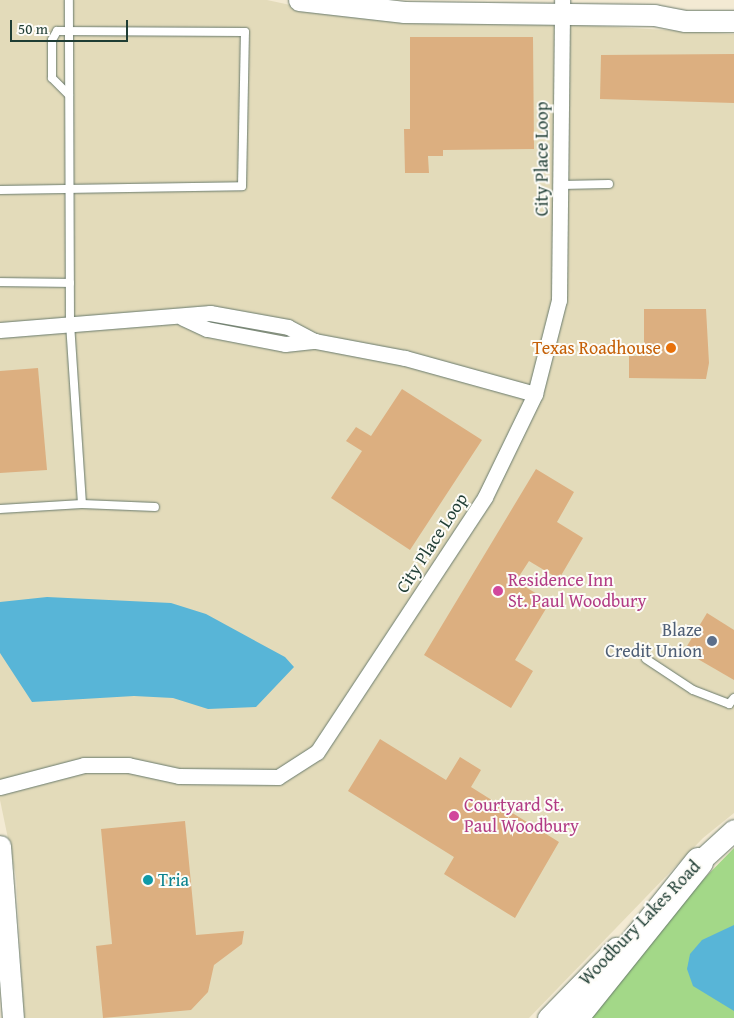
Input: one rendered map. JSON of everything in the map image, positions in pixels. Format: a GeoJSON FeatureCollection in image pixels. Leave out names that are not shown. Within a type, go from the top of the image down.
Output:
{"type":"FeatureCollection","features":[{"type":"Feature","properties":{"kind":"highway"},"geometry":{"type":"LineString","coordinates":[[574,1018],[698,862]]}},
{"type":"Feature","properties":{"kind":"street"},"geometry":{"type":"LineString","coordinates":[[299,0],[404,12],[562,7],[734,21]]}},
{"type":"Feature","properties":{"kind":"street","name":"City Place Loop"},"geometry":{"type":"LineString","coordinates":[[0,787],[84,765],[128,765],[179,776],[278,777],[317,752],[485,497],[535,394],[560,300],[562,7]]}},
{"type":"Feature","properties":{"kind":"street"},"geometry":{"type":"LineString","coordinates":[[0,330],[183,318],[208,329],[285,344],[316,341],[406,358],[535,394]]}},
{"type":"Feature","properties":{"kind":"street","name":"Woodbury Lakes Road"},"geometry":{"type":"LineString","coordinates":[[548,1018],[698,862],[734,830]]}},
{"type":"Feature","properties":{"kind":"street"},"geometry":{"type":"LineString","coordinates":[[0,846],[8,911],[13,1018]]}},
{"type":"Feature","properties":{"kind":"lane"},"geometry":{"type":"LineString","coordinates":[[69,0],[70,324],[82,504]]}},
{"type":"Feature","properties":{"kind":"lane"},"geometry":{"type":"LineString","coordinates":[[0,190],[242,186],[245,32],[69,28],[53,36],[52,78],[69,95]]}},
{"type":"Feature","properties":{"kind":"lane"},"geometry":{"type":"LineString","coordinates":[[560,185],[608,184]]}},
{"type":"Feature","properties":{"kind":"lane"},"geometry":{"type":"LineString","coordinates":[[0,282],[70,283]]}},
{"type":"Feature","properties":{"kind":"lane"},"geometry":{"type":"LineString","coordinates":[[0,508],[82,504],[155,507]]}},
{"type":"Feature","properties":{"kind":"lane"},"geometry":{"type":"LineString","coordinates":[[646,659],[693,690],[729,704],[734,698]]}},
{"type":"Feature","properties":{"kind":"shaded area"},"geometry":{"type":"Polygon","coordinates":[[[0,0],[267,0],[309,9],[734,34],[734,813],[703,838],[529,1018],[24,1018],[16,877],[0,800],[0,0]]]}},
{"type":"Feature","properties":{"kind":"green space"},"geometry":{"type":"Polygon","coordinates":[[[734,848],[734,1018],[586,1018],[694,889],[734,848]]]}},
{"type":"Feature","properties":{"kind":"water"},"geometry":{"type":"Polygon","coordinates":[[[47,597],[171,603],[206,614],[285,657],[294,667],[256,707],[208,709],[173,698],[134,696],[32,702],[0,653],[0,602],[47,597]]]}},
{"type":"Feature","properties":{"kind":"water"},"geometry":{"type":"Polygon","coordinates":[[[734,925],[734,1011],[693,986],[687,969],[690,954],[702,940],[734,925]]]}},
{"type":"Feature","properties":{"kind":"building"},"geometry":{"type":"Polygon","coordinates":[[[410,37],[533,37],[534,149],[443,150],[443,156],[428,156],[429,173],[405,173],[404,129],[410,129],[410,37]]]}},
{"type":"Feature","properties":{"kind":"building"},"geometry":{"type":"Polygon","coordinates":[[[734,54],[734,103],[600,99],[601,55],[734,54]]]}},
{"type":"Feature","properties":{"kind":"building"},"geometry":{"type":"Polygon","coordinates":[[[644,309],[706,309],[709,363],[706,379],[629,378],[629,356],[638,356],[638,348],[644,348],[644,309]]]}},
{"type":"Feature","properties":{"kind":"building"},"geometry":{"type":"Polygon","coordinates":[[[38,368],[47,470],[0,473],[0,371],[38,368]]]}},
{"type":"Feature","properties":{"kind":"building"},"geometry":{"type":"Polygon","coordinates":[[[402,389],[482,440],[410,550],[331,498],[362,451],[346,441],[356,427],[371,436],[402,389]]]}},
{"type":"Feature","properties":{"kind":"building","name":"Residence Inn St. Paul Woodbury"},"geometry":{"type":"Polygon","coordinates":[[[536,469],[574,492],[557,522],[583,538],[559,579],[529,561],[516,581],[550,602],[515,660],[533,671],[511,708],[424,655],[536,469]]]}},
{"type":"Feature","properties":{"kind":"building","name":"Blaze Credit Union"},"geometry":{"type":"Polygon","coordinates":[[[707,613],[734,630],[734,680],[684,651],[707,613]]]}},
{"type":"Feature","properties":{"kind":"building","name":"Courtyard St. Paul Woodbury"},"geometry":{"type":"Polygon","coordinates":[[[380,739],[446,780],[460,757],[481,770],[471,787],[559,842],[515,918],[444,874],[454,857],[348,791],[380,739]]]}},
{"type":"Feature","properties":{"kind":"building","name":"Tria"},"geometry":{"type":"Polygon","coordinates":[[[185,821],[196,935],[244,931],[242,944],[214,965],[208,992],[191,1010],[103,1018],[96,946],[112,944],[101,829],[185,821]]]}},
{"type":"Feature","properties":{"kind":"place","name":"Texas Roadhouse"},"geometry":{"type":"Point","coordinates":[671,348]}},
{"type":"Feature","properties":{"kind":"place","name":"Residence Inn St. Paul Woodbury"},"geometry":{"type":"Point","coordinates":[498,591]}},
{"type":"Feature","properties":{"kind":"place","name":"Blaze Credit Union"},"geometry":{"type":"Point","coordinates":[712,641]}},
{"type":"Feature","properties":{"kind":"place","name":"Courtyard St. Paul Woodbury"},"geometry":{"type":"Point","coordinates":[454,816]}},
{"type":"Feature","properties":{"kind":"place","name":"Tria"},"geometry":{"type":"Point","coordinates":[148,880]}}]}
